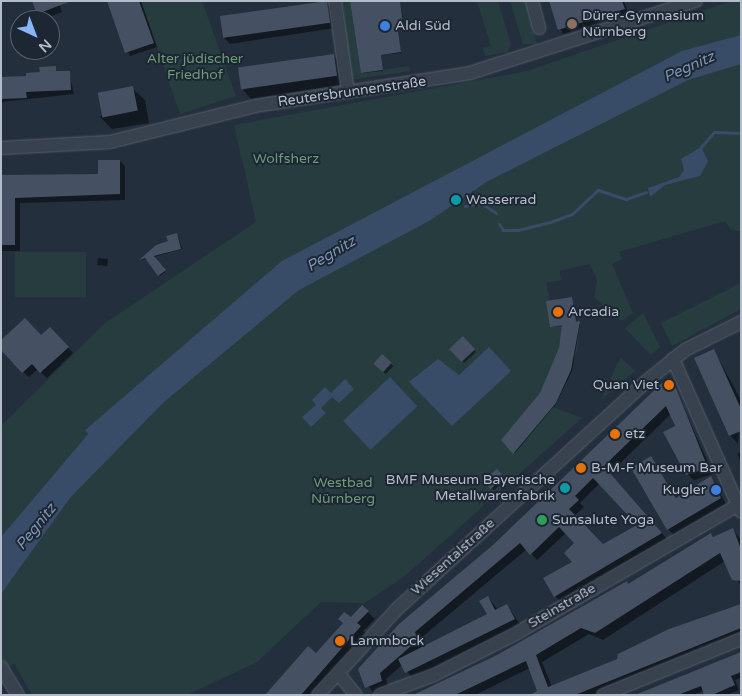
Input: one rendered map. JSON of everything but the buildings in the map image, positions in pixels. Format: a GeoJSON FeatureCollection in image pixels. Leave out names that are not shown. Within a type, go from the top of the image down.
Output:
{"type":"FeatureCollection","features":[{"type":"Feature","properties":{"kind":"street"},"geometry":{"type":"LineString","coordinates":[[335,1],[348,92]]}},
{"type":"Feature","properties":{"kind":"street"},"geometry":{"type":"LineString","coordinates":[[532,1],[540,28]]}},
{"type":"Feature","properties":{"kind":"street","name":"Reutersbrunnenstraße"},"geometry":{"type":"LineString","coordinates":[[1,148],[120,140],[255,106],[489,69],[696,1]]}},
{"type":"Feature","properties":{"kind":"street","name":"Wiesentalstraße"},"geometry":{"type":"LineString","coordinates":[[318,695],[397,609],[673,360],[741,322]]}},
{"type":"Feature","properties":{"kind":"street"},"geometry":{"type":"LineString","coordinates":[[673,360],[739,509]]}},
{"type":"Feature","properties":{"kind":"street","name":"Steinstraße"},"geometry":{"type":"LineString","coordinates":[[380,695],[434,675],[517,633],[739,509]]}},
{"type":"Feature","properties":{"kind":"street"},"geometry":{"type":"LineString","coordinates":[[603,695],[741,639]]}},
{"type":"Feature","properties":{"kind":"street"},"geometry":{"type":"LineString","coordinates":[[5,672],[18,695]]}},
{"type":"Feature","properties":{"kind":"street"},"geometry":{"type":"LineString","coordinates":[[338,673],[356,695]]}},
{"type":"Feature","properties":{"kind":"green space","name":"Alter jüdischer Friedhof"},"geometry":{"type":"Polygon","coordinates":[[[141,1],[202,1],[236,96],[180,114],[141,1]]]}},
{"type":"Feature","properties":{"kind":"green space"},"geometry":{"type":"Polygon","coordinates":[[[343,1],[350,1],[361,73],[409,66],[410,71],[350,80],[343,1]]]}},
{"type":"Feature","properties":{"kind":"green space"},"geometry":{"type":"Polygon","coordinates":[[[477,1],[498,1],[511,44],[508,52],[485,56],[483,48],[491,46],[477,1]]]}},
{"type":"Feature","properties":{"kind":"green space"},"geometry":{"type":"Polygon","coordinates":[[[510,1],[525,1],[537,44],[523,44],[510,1]]]}},
{"type":"Feature","properties":{"kind":"green space"},"geometry":{"type":"Polygon","coordinates":[[[731,1],[741,1],[741,232],[730,229],[725,221],[619,252],[622,259],[612,264],[633,313],[621,321],[594,297],[597,280],[590,264],[560,271],[561,280],[546,283],[550,301],[572,297],[576,321],[580,321],[577,351],[553,407],[582,418],[406,575],[365,603],[321,602],[257,662],[187,695],[32,695],[14,663],[1,678],[1,594],[70,498],[164,402],[145,379],[85,430],[88,434],[1,537],[1,426],[105,323],[256,222],[234,125],[527,71],[731,1]]]}},
{"type":"Feature","properties":{"kind":"green space"},"geometry":{"type":"Polygon","coordinates":[[[15,252],[86,252],[86,297],[15,297],[15,252]]]}},
{"type":"Feature","properties":{"kind":"green space"},"geometry":{"type":"Polygon","coordinates":[[[741,283],[741,309],[672,346],[661,323],[741,283]]]}},
{"type":"Feature","properties":{"kind":"green space"},"geometry":{"type":"Polygon","coordinates":[[[643,313],[660,347],[651,355],[625,328],[643,313]]]}},
{"type":"Feature","properties":{"kind":"green space"},"geometry":{"type":"Polygon","coordinates":[[[621,358],[635,371],[601,400],[617,364],[621,358]]]}},
{"type":"Feature","properties":{"kind":"water","name":"Pegnitz"},"geometry":{"type":"Polygon","coordinates":[[[741,35],[741,64],[688,80],[488,181],[429,221],[299,290],[164,402],[70,498],[1,594],[1,537],[88,434],[85,430],[282,261],[682,51],[741,35]]]}},
{"type":"Feature","properties":{"kind":"water"},"geometry":{"type":"Polygon","coordinates":[[[701,147],[708,161],[700,176],[665,185],[650,197],[648,188],[679,177],[684,170],[681,159],[701,147]]]}},
{"type":"Feature","properties":{"kind":"water"},"geometry":{"type":"Polygon","coordinates":[[[489,347],[511,371],[452,426],[409,382],[438,359],[459,375],[489,347]]]}},
{"type":"Feature","properties":{"kind":"water"},"geometry":{"type":"Polygon","coordinates":[[[390,377],[417,406],[370,450],[343,421],[390,377]]]}},
{"type":"Feature","properties":{"kind":"water"},"geometry":{"type":"Polygon","coordinates":[[[345,379],[354,389],[339,403],[332,397],[321,408],[326,413],[311,427],[302,417],[316,405],[312,400],[325,387],[331,393],[345,379]]]}},
{"type":"Feature","properties":{"kind":"waterway"},"geometry":{"type":"LineString","coordinates":[[701,147],[714,132],[741,133]]}},
{"type":"Feature","properties":{"kind":"waterway"},"geometry":{"type":"LineString","coordinates":[[499,224],[503,230],[518,230],[550,222],[572,214],[598,190],[626,199],[646,192]]}},
{"type":"Feature","properties":{"kind":"waterway"},"geometry":{"type":"LineString","coordinates":[[465,206],[481,203],[496,213]]}},
{"type":"Feature","properties":{"kind":"place","name":"Dürer-Gymnasium Nürnberg"},"geometry":{"type":"Point","coordinates":[572,24]}},
{"type":"Feature","properties":{"kind":"place","name":"Aldi Süd"},"geometry":{"type":"Point","coordinates":[385,26]}},
{"type":"Feature","properties":{"kind":"place","name":"Wasserrad"},"geometry":{"type":"Point","coordinates":[456,200]}},
{"type":"Feature","properties":{"kind":"place","name":"Arcadia"},"geometry":{"type":"Point","coordinates":[558,312]}},
{"type":"Feature","properties":{"kind":"place","name":"Quan Viet"},"geometry":{"type":"Point","coordinates":[669,385]}},
{"type":"Feature","properties":{"kind":"place","name":"etz"},"geometry":{"type":"Point","coordinates":[615,434]}},
{"type":"Feature","properties":{"kind":"place","name":"B-M-F Museum Bar"},"geometry":{"type":"Point","coordinates":[581,468]}},
{"type":"Feature","properties":{"kind":"place","name":"BMF Museum Bayerische Metallwarenfabrik"},"geometry":{"type":"Point","coordinates":[565,488]}},
{"type":"Feature","properties":{"kind":"place","name":"Kugler"},"geometry":{"type":"Point","coordinates":[716,490]}},
{"type":"Feature","properties":{"kind":"place","name":"Sunsalute Yoga"},"geometry":{"type":"Point","coordinates":[542,520]}},
{"type":"Feature","properties":{"kind":"place","name":"Lammbock"},"geometry":{"type":"Point","coordinates":[340,641]}},
{"type":"Feature","properties":{"kind":"park label","name":"Wolfsherz"},"geometry":{"type":"Point","coordinates":[286,159]}},
{"type":"Feature","properties":{"kind":"park label","name":"Westbad Nürnberg"},"geometry":{"type":"Point","coordinates":[343,492]}}]}
